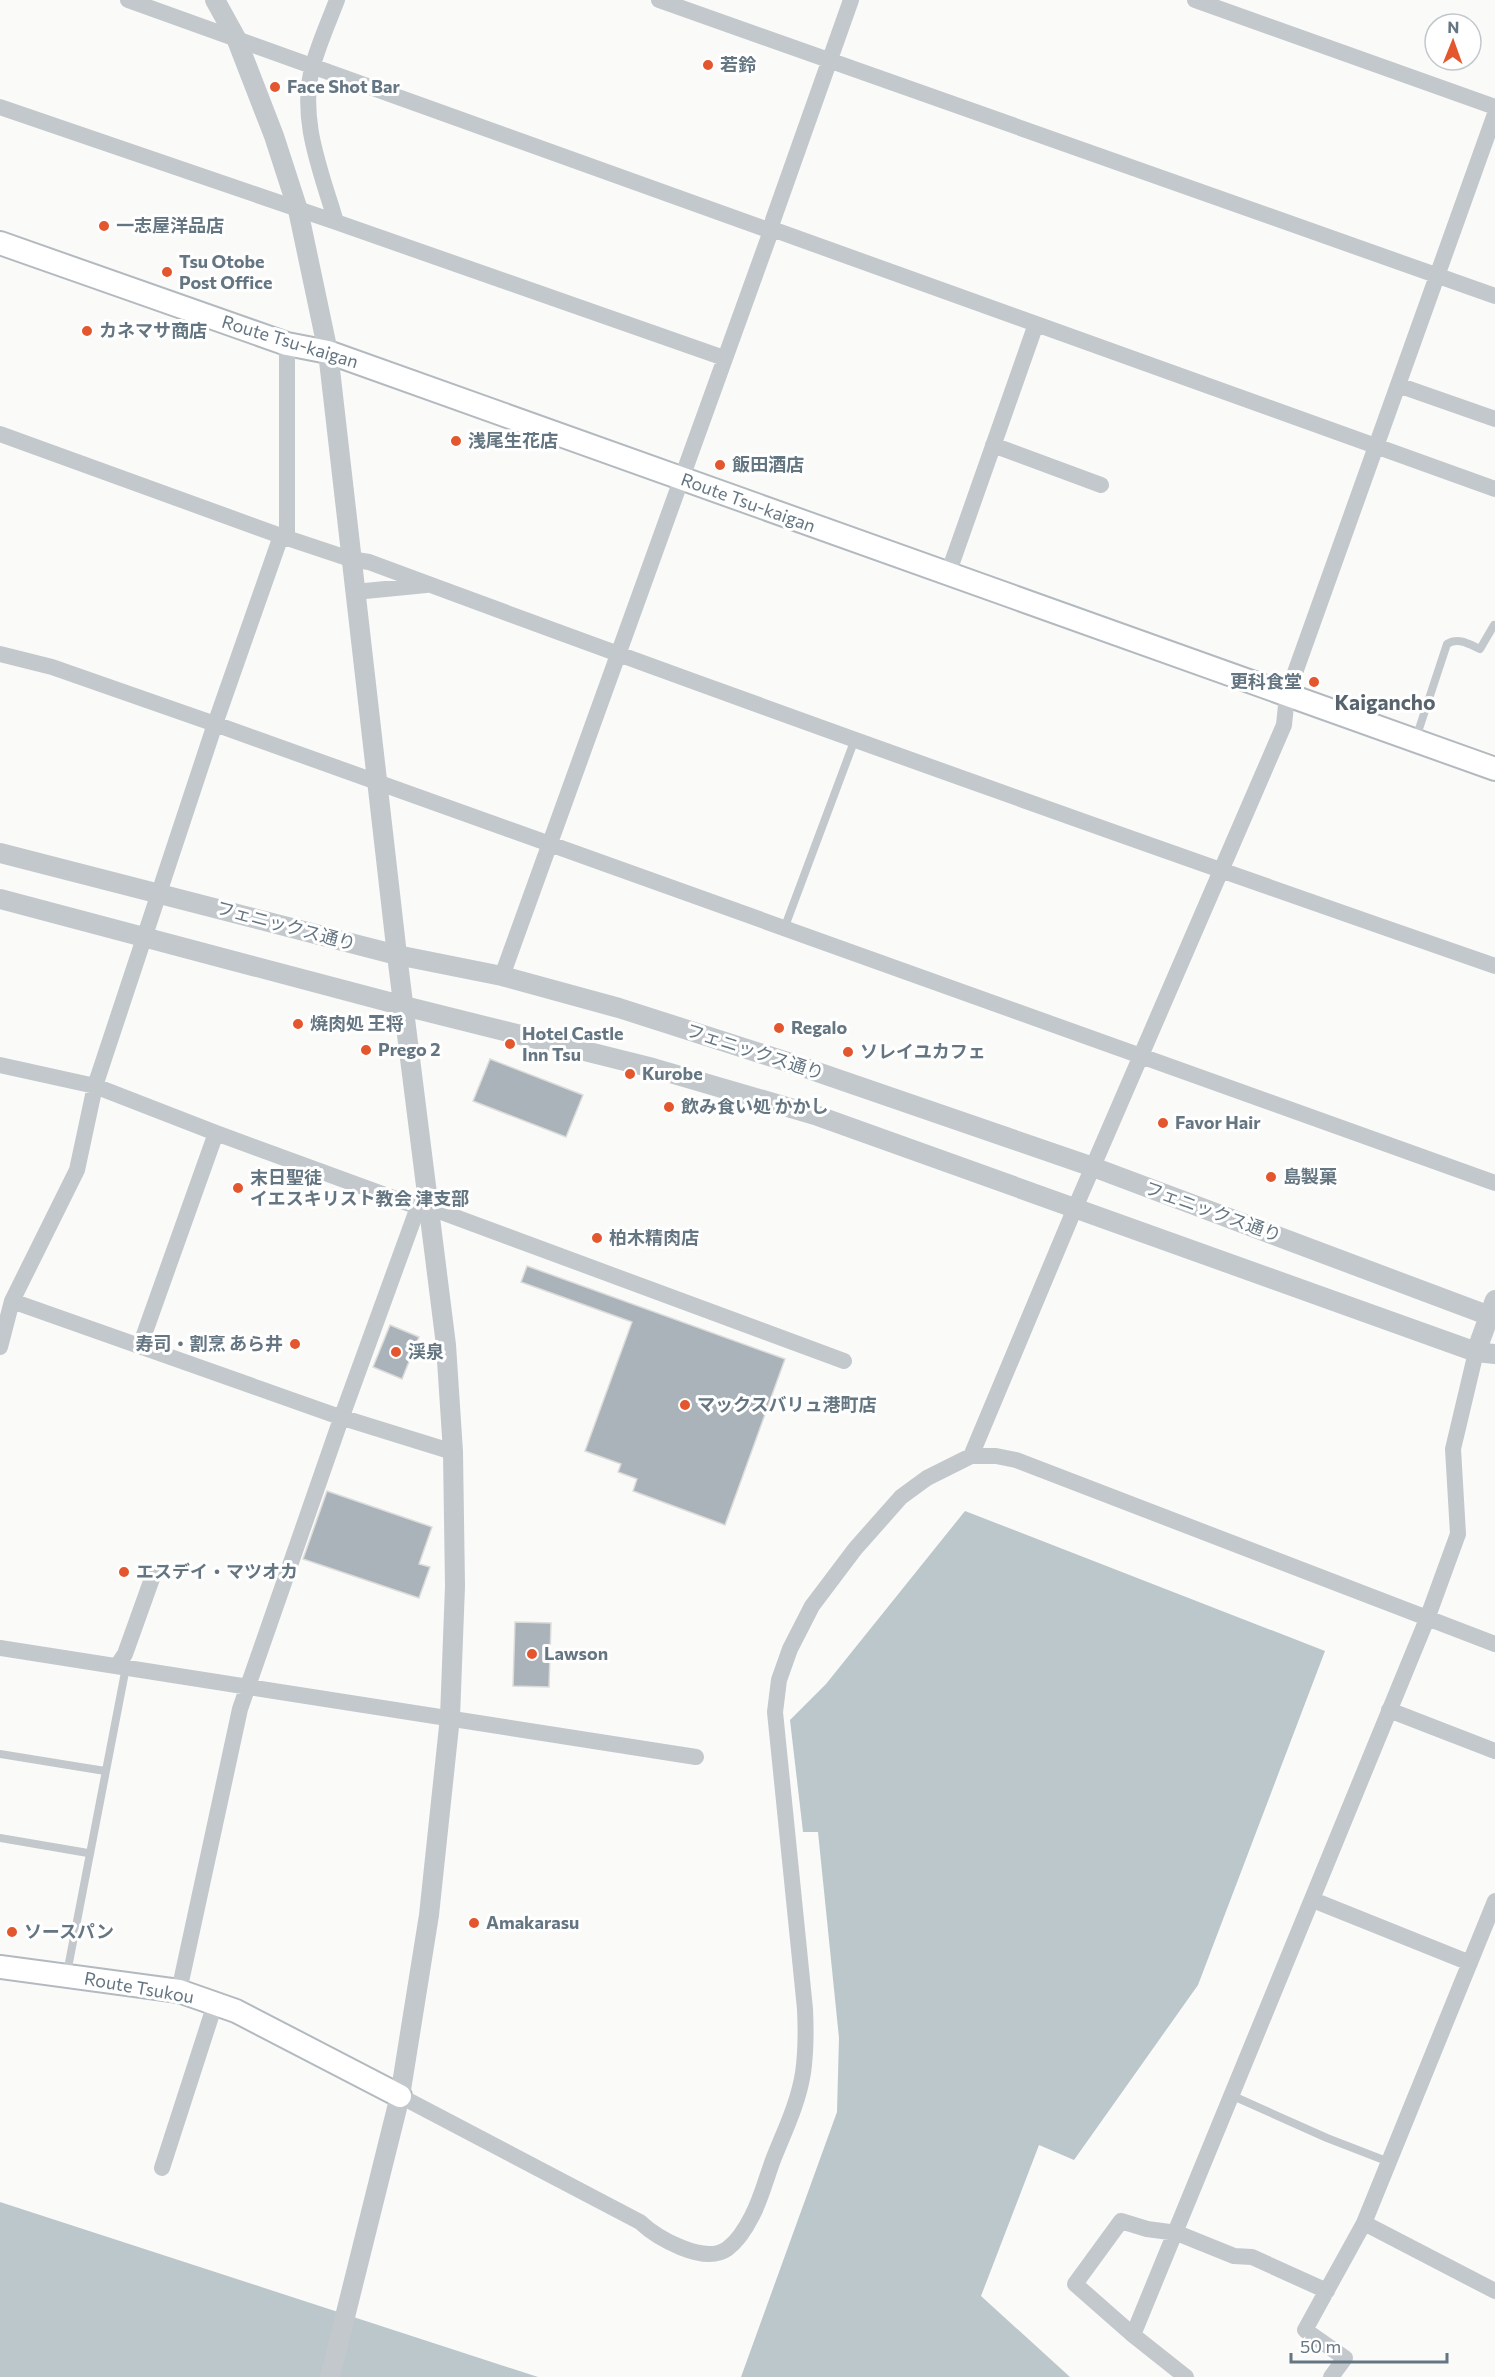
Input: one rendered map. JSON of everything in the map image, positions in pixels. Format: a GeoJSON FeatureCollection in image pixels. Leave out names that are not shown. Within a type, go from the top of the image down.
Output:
{"type":"FeatureCollection","features":[{"type":"Feature","properties":{"kind":"main road","name":"Route Tsu-kaigan"},"geometry":{"type":"LineString","coordinates":[[0,243],[287,344],[328,352],[1495,769]]}},
{"type":"Feature","properties":{"kind":"main road","name":"Route Tsukou"},"geometry":{"type":"LineString","coordinates":[[0,1967],[179,1991],[236,2011],[400,2096]]}},
{"type":"Feature","properties":{"kind":"street"},"geometry":{"type":"LineString","coordinates":[[128,0],[1495,489]]}},
{"type":"Feature","properties":{"kind":"street"},"geometry":{"type":"LineString","coordinates":[[215,0],[236,38],[274,136],[298,210],[328,352],[350,559],[404,1006],[423,1207],[446,1345],[453,1452],[455,1586],[450,1717],[429,1915],[400,2096],[330,2377]]}},
{"type":"Feature","properties":{"kind":"street"},"geometry":{"type":"LineString","coordinates":[[336,222],[309,134],[308,97],[312,65],[337,0]]}},
{"type":"Feature","properties":{"kind":"street"},"geometry":{"type":"LineString","coordinates":[[659,0],[1495,296]]}},
{"type":"Feature","properties":{"kind":"street"},"geometry":{"type":"LineString","coordinates":[[502,976],[771,230],[851,0]]}},
{"type":"Feature","properties":{"kind":"street"},"geometry":{"type":"LineString","coordinates":[[1196,0],[1495,107]]}},
{"type":"Feature","properties":{"kind":"street"},"geometry":{"type":"LineString","coordinates":[[0,107],[724,358]]}},
{"type":"Feature","properties":{"kind":"street"},"geometry":{"type":"LineString","coordinates":[[971,1456],[1075,1208],[1284,725],[1287,695],[1495,114]]}},
{"type":"Feature","properties":{"kind":"street"},"geometry":{"type":"LineString","coordinates":[[948,574],[1036,324]]}},
{"type":"Feature","properties":{"kind":"street"},"geometry":{"type":"LineString","coordinates":[[0,1347],[12,1301],[77,1170],[95,1086],[215,724],[284,537],[287,344]]}},
{"type":"Feature","properties":{"kind":"street"},"geometry":{"type":"LineString","coordinates":[[1398,385],[1495,419]]}},
{"type":"Feature","properties":{"kind":"street"},"geometry":{"type":"LineString","coordinates":[[0,434],[284,537],[350,559],[369,562],[1220,870],[1495,966]]}},
{"type":"Feature","properties":{"kind":"street"},"geometry":{"type":"LineString","coordinates":[[993,445],[1101,485]]}},
{"type":"Feature","properties":{"kind":"street"},"geometry":{"type":"LineString","coordinates":[[355,592],[429,585]]}},
{"type":"Feature","properties":{"kind":"street"},"geometry":{"type":"LineString","coordinates":[[0,654],[51,667],[215,724],[1495,1183]]}},
{"type":"Feature","properties":{"kind":"street","name":"フェニックス通り"},"geometry":{"type":"LineString","coordinates":[[0,853],[397,955],[502,976],[619,1008],[772,1057],[1093,1167],[1493,1311]]}},
{"type":"Feature","properties":{"kind":"street"},"geometry":{"type":"LineString","coordinates":[[0,899],[404,1006],[653,1068],[818,1116],[1485,1353]]}},
{"type":"Feature","properties":{"kind":"street"},"geometry":{"type":"LineString","coordinates":[[0,1065],[95,1086],[216,1134],[844,1360]]}},
{"type":"Feature","properties":{"kind":"street"},"geometry":{"type":"LineString","coordinates":[[140,1346],[216,1134]]}},
{"type":"Feature","properties":{"kind":"street"},"geometry":{"type":"LineString","coordinates":[[179,1991],[240,1709],[342,1416],[423,1207]]}},
{"type":"Feature","properties":{"kind":"street"},"geometry":{"type":"LineString","coordinates":[[12,1301],[294,1401],[453,1452]]}},
{"type":"Feature","properties":{"kind":"street"},"geometry":{"type":"LineString","coordinates":[[1133,2335],[1177,2233],[1427,1619],[1458,1533],[1453,1449],[1485,1353],[1493,1311]]}},
{"type":"Feature","properties":{"kind":"street"},"geometry":{"type":"LineString","coordinates":[[400,2096],[640,2222],[650,2232],[684,2248],[700,2253],[715,2254],[726,2250],[738,2238],[752,2216],[797,2099],[803,2072],[806,2038],[775,1712],[779,1680],[790,1649],[812,1606],[855,1549],[901,1497],[927,1478],[971,1456],[996,1456],[1016,1460],[1495,1644]]}},
{"type":"Feature","properties":{"kind":"street"},"geometry":{"type":"LineString","coordinates":[[121,1667],[154,1573]]}},
{"type":"Feature","properties":{"kind":"street"},"geometry":{"type":"LineString","coordinates":[[0,1648],[696,1757]]}},
{"type":"Feature","properties":{"kind":"street"},"geometry":{"type":"LineString","coordinates":[[1389,1710],[1495,1751]]}},
{"type":"Feature","properties":{"kind":"street"},"geometry":{"type":"LineString","coordinates":[[1313,1900],[1470,1963]]}},
{"type":"Feature","properties":{"kind":"street"},"geometry":{"type":"LineString","coordinates":[[1331,2377],[1345,2358],[1305,2330],[1364,2223],[1495,1901]]}},
{"type":"Feature","properties":{"kind":"street"},"geometry":{"type":"LineString","coordinates":[[162,2168],[215,2004]]}},
{"type":"Feature","properties":{"kind":"street"},"geometry":{"type":"LineString","coordinates":[[1186,2377],[1133,2335],[1075,2284],[1122,2221],[1147,2229],[1177,2233],[1234,2256],[1252,2257],[1327,2291]]}},
{"type":"Feature","properties":{"kind":"street"},"geometry":{"type":"LineString","coordinates":[[1364,2223],[1495,2291]]}},
{"type":"Feature","properties":{"kind":"lane"},"geometry":{"type":"LineString","coordinates":[[1414,741],[1447,644],[1452,641],[1462,641],[1480,649],[1494,625]]}},
{"type":"Feature","properties":{"kind":"lane"},"geometry":{"type":"LineString","coordinates":[[784,929],[855,739]]}},
{"type":"Feature","properties":{"kind":"lane"},"geometry":{"type":"LineString","coordinates":[[66,1976],[105,1771],[121,1667]]}},
{"type":"Feature","properties":{"kind":"lane"},"geometry":{"type":"LineString","coordinates":[[0,1754],[105,1771]]}},
{"type":"Feature","properties":{"kind":"lane"},"geometry":{"type":"LineString","coordinates":[[0,1838],[88,1854]]}},
{"type":"Feature","properties":{"kind":"lane"},"geometry":{"type":"LineString","coordinates":[[1233,2096],[1327,2138],[1389,2162]]}},
{"type":"Feature","properties":{"kind":"shaded area"},"geometry":{"type":"Polygon","coordinates":[[[965,1511],[1325,1651],[1198,1985],[1074,2160],[1039,2145],[981,2296],[1070,2377],[741,2377],[837,2112],[839,2038],[818,1832],[803,1832],[790,1720],[826,1684],[965,1511]]]}},
{"type":"Feature","properties":{"kind":"shaded area"},"geometry":{"type":"Polygon","coordinates":[[[0,2202],[538,2377],[0,2377],[0,2202]]]}},
{"type":"Feature","properties":{"kind":"building"},"geometry":{"type":"Polygon","coordinates":[[[490,1059],[583,1095],[566,1137],[473,1101],[490,1059]]]}},
{"type":"Feature","properties":{"kind":"building","name":"マックスバリュ港町店"},"geometry":{"type":"Polygon","coordinates":[[[527,1266],[785,1359],[725,1525],[633,1491],[637,1479],[618,1472],[621,1464],[585,1451],[632,1322],[521,1282],[527,1266]]]}},
{"type":"Feature","properties":{"kind":"building","name":"渓泉"},"geometry":{"type":"Polygon","coordinates":[[[390,1325],[419,1337],[402,1379],[373,1367],[390,1325]]]}},
{"type":"Feature","properties":{"kind":"building"},"geometry":{"type":"Polygon","coordinates":[[[327,1491],[432,1527],[419,1564],[430,1567],[419,1598],[303,1559],[327,1491]]]}},
{"type":"Feature","properties":{"kind":"building","name":"Lawson"},"geometry":{"type":"Polygon","coordinates":[[[515,1622],[551,1623],[549,1687],[513,1686],[515,1622]]]}},
{"type":"Feature","properties":{"kind":"place","name":"若鈴"},"geometry":{"type":"Point","coordinates":[708,65]}},
{"type":"Feature","properties":{"kind":"place","name":"Face Shot Bar"},"geometry":{"type":"Point","coordinates":[275,87]}},
{"type":"Feature","properties":{"kind":"place","name":"一志屋洋品店"},"geometry":{"type":"Point","coordinates":[104,226]}},
{"type":"Feature","properties":{"kind":"place","name":"Tsu Otobe Post Office"},"geometry":{"type":"Point","coordinates":[167,272]}},
{"type":"Feature","properties":{"kind":"place","name":"カネマサ商店"},"geometry":{"type":"Point","coordinates":[87,331]}},
{"type":"Feature","properties":{"kind":"place","name":"浅尾生花店"},"geometry":{"type":"Point","coordinates":[456,441]}},
{"type":"Feature","properties":{"kind":"place","name":"飯田酒店"},"geometry":{"type":"Point","coordinates":[720,465]}},
{"type":"Feature","properties":{"kind":"place","name":"更科食堂"},"geometry":{"type":"Point","coordinates":[1314,682]}},
{"type":"Feature","properties":{"kind":"place","name":"焼肉処 王将"},"geometry":{"type":"Point","coordinates":[298,1024]}},
{"type":"Feature","properties":{"kind":"place","name":"Regalo"},"geometry":{"type":"Point","coordinates":[779,1028]}},
{"type":"Feature","properties":{"kind":"place","name":"Hotel Castle Inn Tsu"},"geometry":{"type":"Point","coordinates":[510,1044]}},
{"type":"Feature","properties":{"kind":"place","name":"Prego 2"},"geometry":{"type":"Point","coordinates":[366,1050]}},
{"type":"Feature","properties":{"kind":"place","name":"ソレイユカフェ"},"geometry":{"type":"Point","coordinates":[848,1052]}},
{"type":"Feature","properties":{"kind":"place","name":"Kurobe"},"geometry":{"type":"Point","coordinates":[630,1074]}},
{"type":"Feature","properties":{"kind":"place","name":"飲み食い処 かかし"},"geometry":{"type":"Point","coordinates":[669,1107]}},
{"type":"Feature","properties":{"kind":"place","name":"Favor Hair"},"geometry":{"type":"Point","coordinates":[1163,1123]}},
{"type":"Feature","properties":{"kind":"place","name":"島製菓"},"geometry":{"type":"Point","coordinates":[1271,1177]}},
{"type":"Feature","properties":{"kind":"place","name":"末日聖徒 イエスキリスト教会 津支部"},"geometry":{"type":"Point","coordinates":[238,1188]}},
{"type":"Feature","properties":{"kind":"place","name":"柏木精肉店"},"geometry":{"type":"Point","coordinates":[597,1238]}},
{"type":"Feature","properties":{"kind":"place","name":"寿司・割烹 あら井"},"geometry":{"type":"Point","coordinates":[295,1344]}},
{"type":"Feature","properties":{"kind":"place","name":"渓泉"},"geometry":{"type":"Point","coordinates":[396,1352]}},
{"type":"Feature","properties":{"kind":"place","name":"マックスバリュ港町店"},"geometry":{"type":"Point","coordinates":[685,1405]}},
{"type":"Feature","properties":{"kind":"place","name":"エスデイ・マツオカ"},"geometry":{"type":"Point","coordinates":[124,1572]}},
{"type":"Feature","properties":{"kind":"place","name":"Lawson"},"geometry":{"type":"Point","coordinates":[532,1654]}},
{"type":"Feature","properties":{"kind":"place","name":"Amakarasu"},"geometry":{"type":"Point","coordinates":[474,1923]}},
{"type":"Feature","properties":{"kind":"place","name":"ソースパン"},"geometry":{"type":"Point","coordinates":[12,1932]}},
{"type":"Feature","properties":{"kind":"district","name":"Kaigancho"},"geometry":{"type":"Point","coordinates":[1385,703]}}]}
